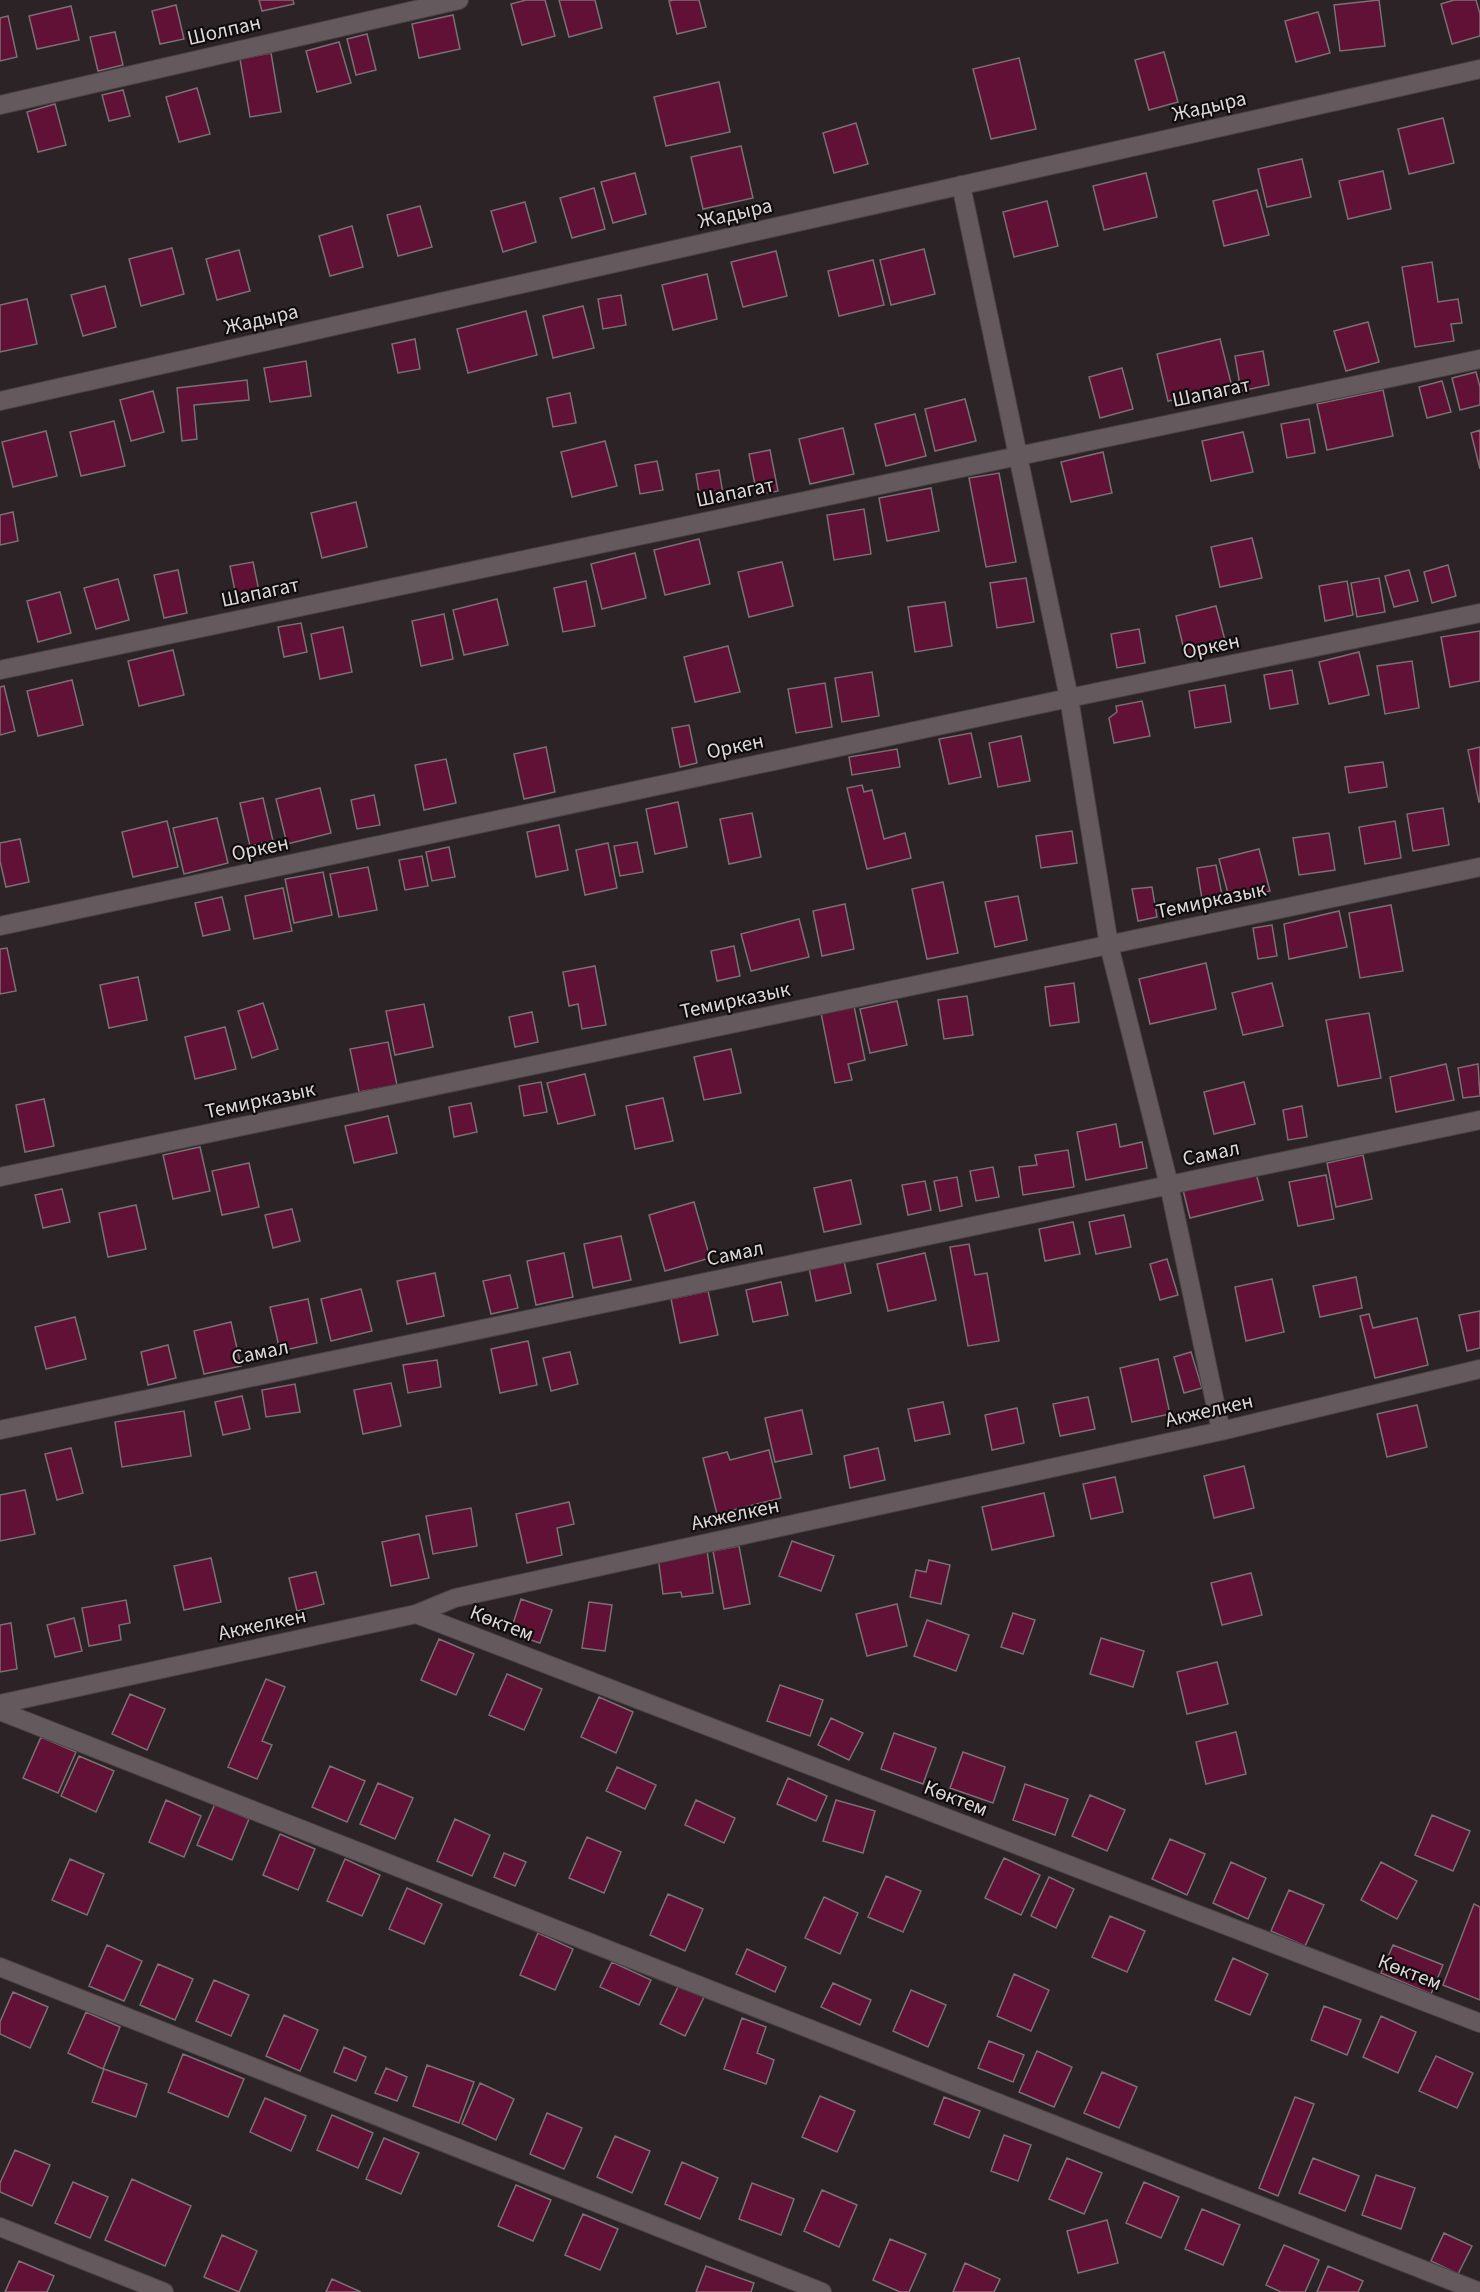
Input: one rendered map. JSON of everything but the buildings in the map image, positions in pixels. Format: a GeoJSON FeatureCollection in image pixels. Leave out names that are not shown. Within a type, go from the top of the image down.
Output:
{"type":"FeatureCollection","features":[{"type":"Feature","properties":{"kind":"street","name":"Шолпан"},"geometry":{"type":"LineString","coordinates":[[0,105],[459,0]]}},
{"type":"Feature","properties":{"kind":"street","name":"Жадыра"},"geometry":{"type":"LineString","coordinates":[[0,401],[1480,69]]}},
{"type":"Feature","properties":{"kind":"street"},"geometry":{"type":"LineString","coordinates":[[961,185],[1069,698],[1109,945],[1169,1185],[1221,1431]]}},
{"type":"Feature","properties":{"kind":"street","name":"Шапагат"},"geometry":{"type":"LineString","coordinates":[[0,670],[1480,359]]}},
{"type":"Feature","properties":{"kind":"street","name":"Оркен"},"geometry":{"type":"LineString","coordinates":[[0,926],[1069,698],[1480,613]]}},
{"type":"Feature","properties":{"kind":"street","name":"Темирказык"},"geometry":{"type":"LineString","coordinates":[[0,1177],[1480,867]]}},
{"type":"Feature","properties":{"kind":"street","name":"Самал"},"geometry":{"type":"LineString","coordinates":[[0,1430],[1480,1120]]}},
{"type":"Feature","properties":{"kind":"street","name":"Акжелкен"},"geometry":{"type":"LineString","coordinates":[[0,1704],[416,1614],[455,1598],[1221,1431],[1480,1369]]}},
{"type":"Feature","properties":{"kind":"street","name":"Көктем"},"geometry":{"type":"LineString","coordinates":[[416,1614],[1480,2023]]}},
{"type":"Feature","properties":{"kind":"street"},"geometry":{"type":"LineString","coordinates":[[0,1711],[1480,2292]]}},
{"type":"Feature","properties":{"kind":"street"},"geometry":{"type":"LineString","coordinates":[[0,1967],[822,2292]]}},
{"type":"Feature","properties":{"kind":"street"},"geometry":{"type":"LineString","coordinates":[[0,2227],[164,2292]]}}]}
